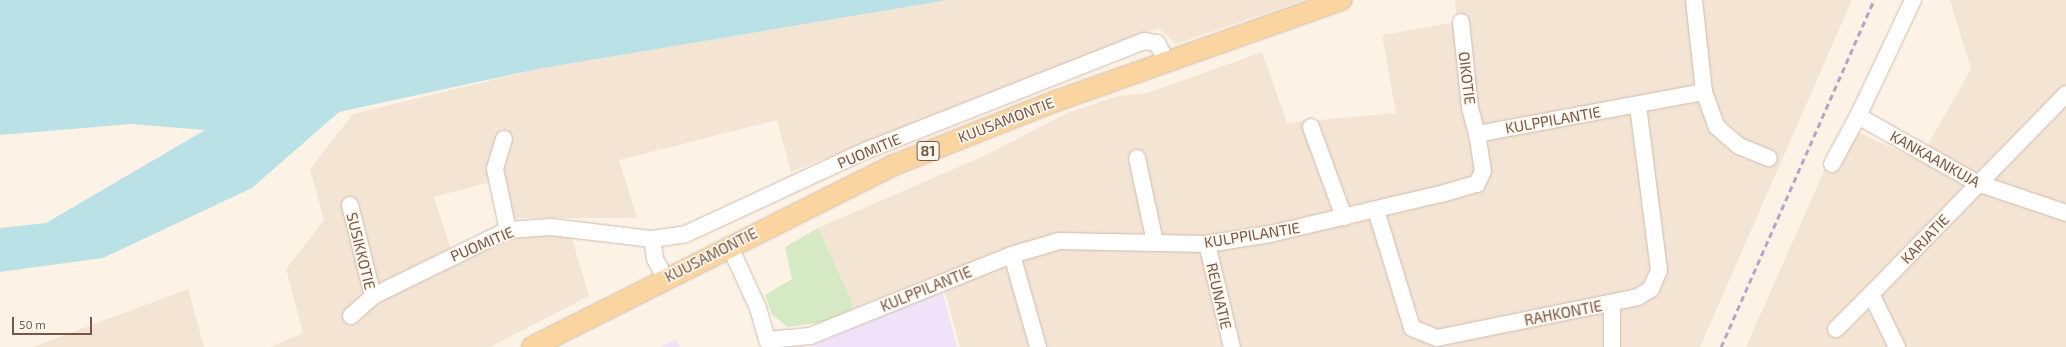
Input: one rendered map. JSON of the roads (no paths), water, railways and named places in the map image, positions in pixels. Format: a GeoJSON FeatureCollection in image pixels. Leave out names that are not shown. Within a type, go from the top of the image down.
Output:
{"type":"FeatureCollection","features":[{"type":"Feature","properties":{"kind":"main road","name":"KUUSAMONTIE"},"geometry":{"type":"LineString","coordinates":[[532,347],[665,278],[894,165],[972,132],[1342,0]]}},
{"type":"Feature","properties":{"kind":"street"},"geometry":{"type":"LineString","coordinates":[[1694,0],[1704,92],[1723,136],[1769,158]]}},
{"type":"Feature","properties":{"kind":"street"},"geometry":{"type":"LineString","coordinates":[[1832,164],[1858,116],[1913,0]]}},
{"type":"Feature","properties":{"kind":"street","name":"OIKOTIE"},"geometry":{"type":"LineString","coordinates":[[1461,22],[1470,108],[1477,134]]}},
{"type":"Feature","properties":{"kind":"street","name":"PUOMITIE"},"geometry":{"type":"LineString","coordinates":[[350,316],[372,296],[508,230],[551,227],[652,238],[702,228],[865,151],[1144,41],[1157,43],[1167,62]]}},
{"type":"Feature","properties":{"kind":"street","name":"KULPPILANTIE"},"geometry":{"type":"LineString","coordinates":[[729,246],[758,308],[768,343],[823,333],[1012,255],[1059,241],[1207,244],[1376,210],[1477,184],[1483,171],[1477,134],[1704,92]]}},
{"type":"Feature","properties":{"kind":"street","name":"KARJATIE"},"geometry":{"type":"LineString","coordinates":[[1836,329],[1977,183],[2066,94]]}},
{"type":"Feature","properties":{"kind":"street","name":"RAHKONTIE"},"geometry":{"type":"LineString","coordinates":[[1376,210],[1402,307],[1412,328],[1437,338],[1638,297],[1651,289],[1660,270],[1638,105]]}},
{"type":"Feature","properties":{"kind":"street","name":"KANKAANKUJA"},"geometry":{"type":"LineString","coordinates":[[1858,116],[1977,183],[2066,213]]}},
{"type":"Feature","properties":{"kind":"street"},"geometry":{"type":"LineString","coordinates":[[1311,127],[1344,217]]}},
{"type":"Feature","properties":{"kind":"street"},"geometry":{"type":"LineString","coordinates":[[504,139],[495,170],[508,230]]}},
{"type":"Feature","properties":{"kind":"street"},"geometry":{"type":"LineString","coordinates":[[1138,158],[1155,242]]}},
{"type":"Feature","properties":{"kind":"street","name":"SUSIKKOTIE"},"geometry":{"type":"LineString","coordinates":[[350,205],[372,296]]}},
{"type":"Feature","properties":{"kind":"street"},"geometry":{"type":"LineString","coordinates":[[652,238],[655,259],[665,278]]}},
{"type":"Feature","properties":{"kind":"street","name":"REUNATIE"},"geometry":{"type":"LineString","coordinates":[[1207,244],[1232,347]]}},
{"type":"Feature","properties":{"kind":"street"},"geometry":{"type":"LineString","coordinates":[[1012,255],[1038,347]]}},
{"type":"Feature","properties":{"kind":"street"},"geometry":{"type":"LineString","coordinates":[[1871,294],[1897,347]]}},
{"type":"Feature","properties":{"kind":"street"},"geometry":{"type":"LineString","coordinates":[[1612,303],[1612,347]]}},
{"type":"Feature","properties":{"kind":"water"},"geometry":{"type":"Polygon","coordinates":[[[0,0],[948,0],[538,69],[339,112],[252,188],[103,258],[0,272],[0,228],[46,223],[205,130],[131,124],[0,135],[0,0]]]}},
{"type":"Feature","properties":{"kind":"railway"},"geometry":{"type":"LineString","coordinates":[[1721,347],[1874,0]]}}]}
